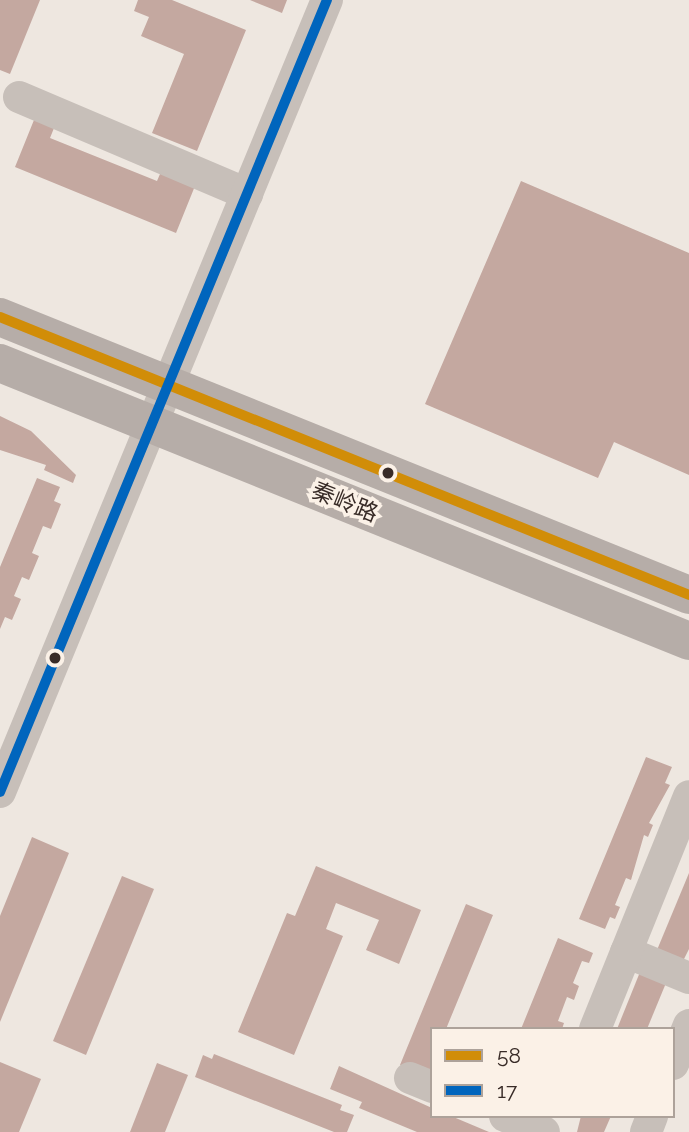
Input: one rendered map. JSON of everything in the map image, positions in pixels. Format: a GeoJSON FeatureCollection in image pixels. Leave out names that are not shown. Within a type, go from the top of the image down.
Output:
{"type":"FeatureCollection","features":[{"type":"Feature","properties":{"kind":"main road","name":"秦岭路"},"geometry":{"type":"LineString","coordinates":[[0,317],[689,595]]}},
{"type":"Feature","properties":{"kind":"main road","name":"秦岭路"},"geometry":{"type":"LineString","coordinates":[[0,363],[689,641]]}},
{"type":"Feature","properties":{"kind":"street"},"geometry":{"type":"LineString","coordinates":[[0,792],[327,0]]}},
{"type":"Feature","properties":{"kind":"street"},"geometry":{"type":"LineString","coordinates":[[19,97],[247,194]]}},
{"type":"Feature","properties":{"kind":"street"},"geometry":{"type":"LineString","coordinates":[[596,1027],[689,796]]}},
{"type":"Feature","properties":{"kind":"street"},"geometry":{"type":"LineString","coordinates":[[626,952],[689,978]]}},
{"type":"Feature","properties":{"kind":"street"},"geometry":{"type":"LineString","coordinates":[[675,1059],[689,1025]]}},
{"type":"Feature","properties":{"kind":"street"},"geometry":{"type":"LineString","coordinates":[[510,1118],[544,1132]]}},
{"type":"Feature","properties":{"kind":"building"},"geometry":{"type":"Polygon","coordinates":[[[0,0],[40,0],[10,74],[0,70],[0,0]]]}},
{"type":"Feature","properties":{"kind":"building"},"geometry":{"type":"Polygon","coordinates":[[[138,0],[172,0],[246,30],[197,151],[152,133],[184,54],[141,36],[149,17],[134,11],[138,0]]]}},
{"type":"Feature","properties":{"kind":"building"},"geometry":{"type":"Polygon","coordinates":[[[250,0],[287,0],[282,13],[250,0]]]}},
{"type":"Feature","properties":{"kind":"building"},"geometry":{"type":"Polygon","coordinates":[[[36,115],[56,123],[50,138],[157,181],[163,167],[197,181],[176,233],[15,167],[36,115]]]}},
{"type":"Feature","properties":{"kind":"building"},"geometry":{"type":"Polygon","coordinates":[[[521,181],[689,253],[689,475],[614,442],[598,478],[425,404],[521,181]]]}},
{"type":"Feature","properties":{"kind":"building"},"geometry":{"type":"Polygon","coordinates":[[[0,416],[31,431],[76,475],[73,483],[44,470],[46,465],[0,450],[0,416]]]}},
{"type":"Feature","properties":{"kind":"building"},"geometry":{"type":"Polygon","coordinates":[[[37,478],[60,487],[54,501],[61,504],[51,529],[43,526],[32,553],[39,556],[29,580],[22,577],[14,596],[21,599],[12,620],[5,617],[0,629],[0,567],[37,478]]]}},
{"type":"Feature","properties":{"kind":"building"},"geometry":{"type":"Polygon","coordinates":[[[646,757],[672,767],[665,783],[670,785],[649,823],[653,825],[648,837],[644,835],[631,880],[626,878],[615,905],[620,907],[615,919],[610,917],[605,929],[579,919],[646,757]]]}},
{"type":"Feature","properties":{"kind":"building"},"geometry":{"type":"Polygon","coordinates":[[[32,837],[69,853],[0,1022],[0,916],[32,837]]]}},
{"type":"Feature","properties":{"kind":"building"},"geometry":{"type":"Polygon","coordinates":[[[316,866],[421,910],[399,964],[366,950],[379,920],[336,903],[326,929],[343,936],[294,1055],[238,1032],[287,913],[295,916],[316,866]]]}},
{"type":"Feature","properties":{"kind":"building"},"geometry":{"type":"Polygon","coordinates":[[[689,873],[689,949],[683,961],[657,950],[689,873]]]}},
{"type":"Feature","properties":{"kind":"building"},"geometry":{"type":"Polygon","coordinates":[[[122,876],[154,889],[86,1055],[53,1041],[122,876]]]}},
{"type":"Feature","properties":{"kind":"building"},"geometry":{"type":"Polygon","coordinates":[[[466,904],[493,915],[447,1027],[430,1027],[430,1069],[427,1076],[400,1065],[466,904]]]}},
{"type":"Feature","properties":{"kind":"building"},"geometry":{"type":"Polygon","coordinates":[[[558,938],[593,953],[589,963],[582,961],[573,983],[579,986],[574,1000],[567,997],[558,1021],[564,1023],[563,1027],[522,1027],[558,938]]]}},
{"type":"Feature","properties":{"kind":"building"},"geometry":{"type":"Polygon","coordinates":[[[640,972],[666,983],[648,1027],[618,1027],[640,972]]]}},
{"type":"Feature","properties":{"kind":"building"},"geometry":{"type":"Polygon","coordinates":[[[214,1054],[342,1105],[340,1110],[354,1115],[347,1132],[334,1132],[195,1077],[203,1055],[212,1059],[214,1054]]]}},
{"type":"Feature","properties":{"kind":"building"},"geometry":{"type":"Polygon","coordinates":[[[0,1062],[41,1079],[19,1132],[0,1132],[0,1062]]]}},
{"type":"Feature","properties":{"kind":"building"},"geometry":{"type":"Polygon","coordinates":[[[157,1063],[188,1075],[165,1132],[130,1132],[157,1063]]]}},
{"type":"Feature","properties":{"kind":"building"},"geometry":{"type":"Polygon","coordinates":[[[339,1066],[430,1107],[430,1118],[456,1118],[489,1132],[417,1132],[359,1108],[362,1102],[330,1089],[339,1066]]]}},
{"type":"Feature","properties":{"kind":"building"},"geometry":{"type":"Polygon","coordinates":[[[580,1118],[610,1118],[604,1132],[577,1132],[580,1118]]]}},
{"type":"Feature","properties":{"kind":"transit line","name":"17"},"geometry":{"type":"LineString","coordinates":[[0,792],[327,0]]}},
{"type":"Feature","properties":{"kind":"transit line","name":"58"},"geometry":{"type":"LineString","coordinates":[[0,317],[689,595]]}}]}
